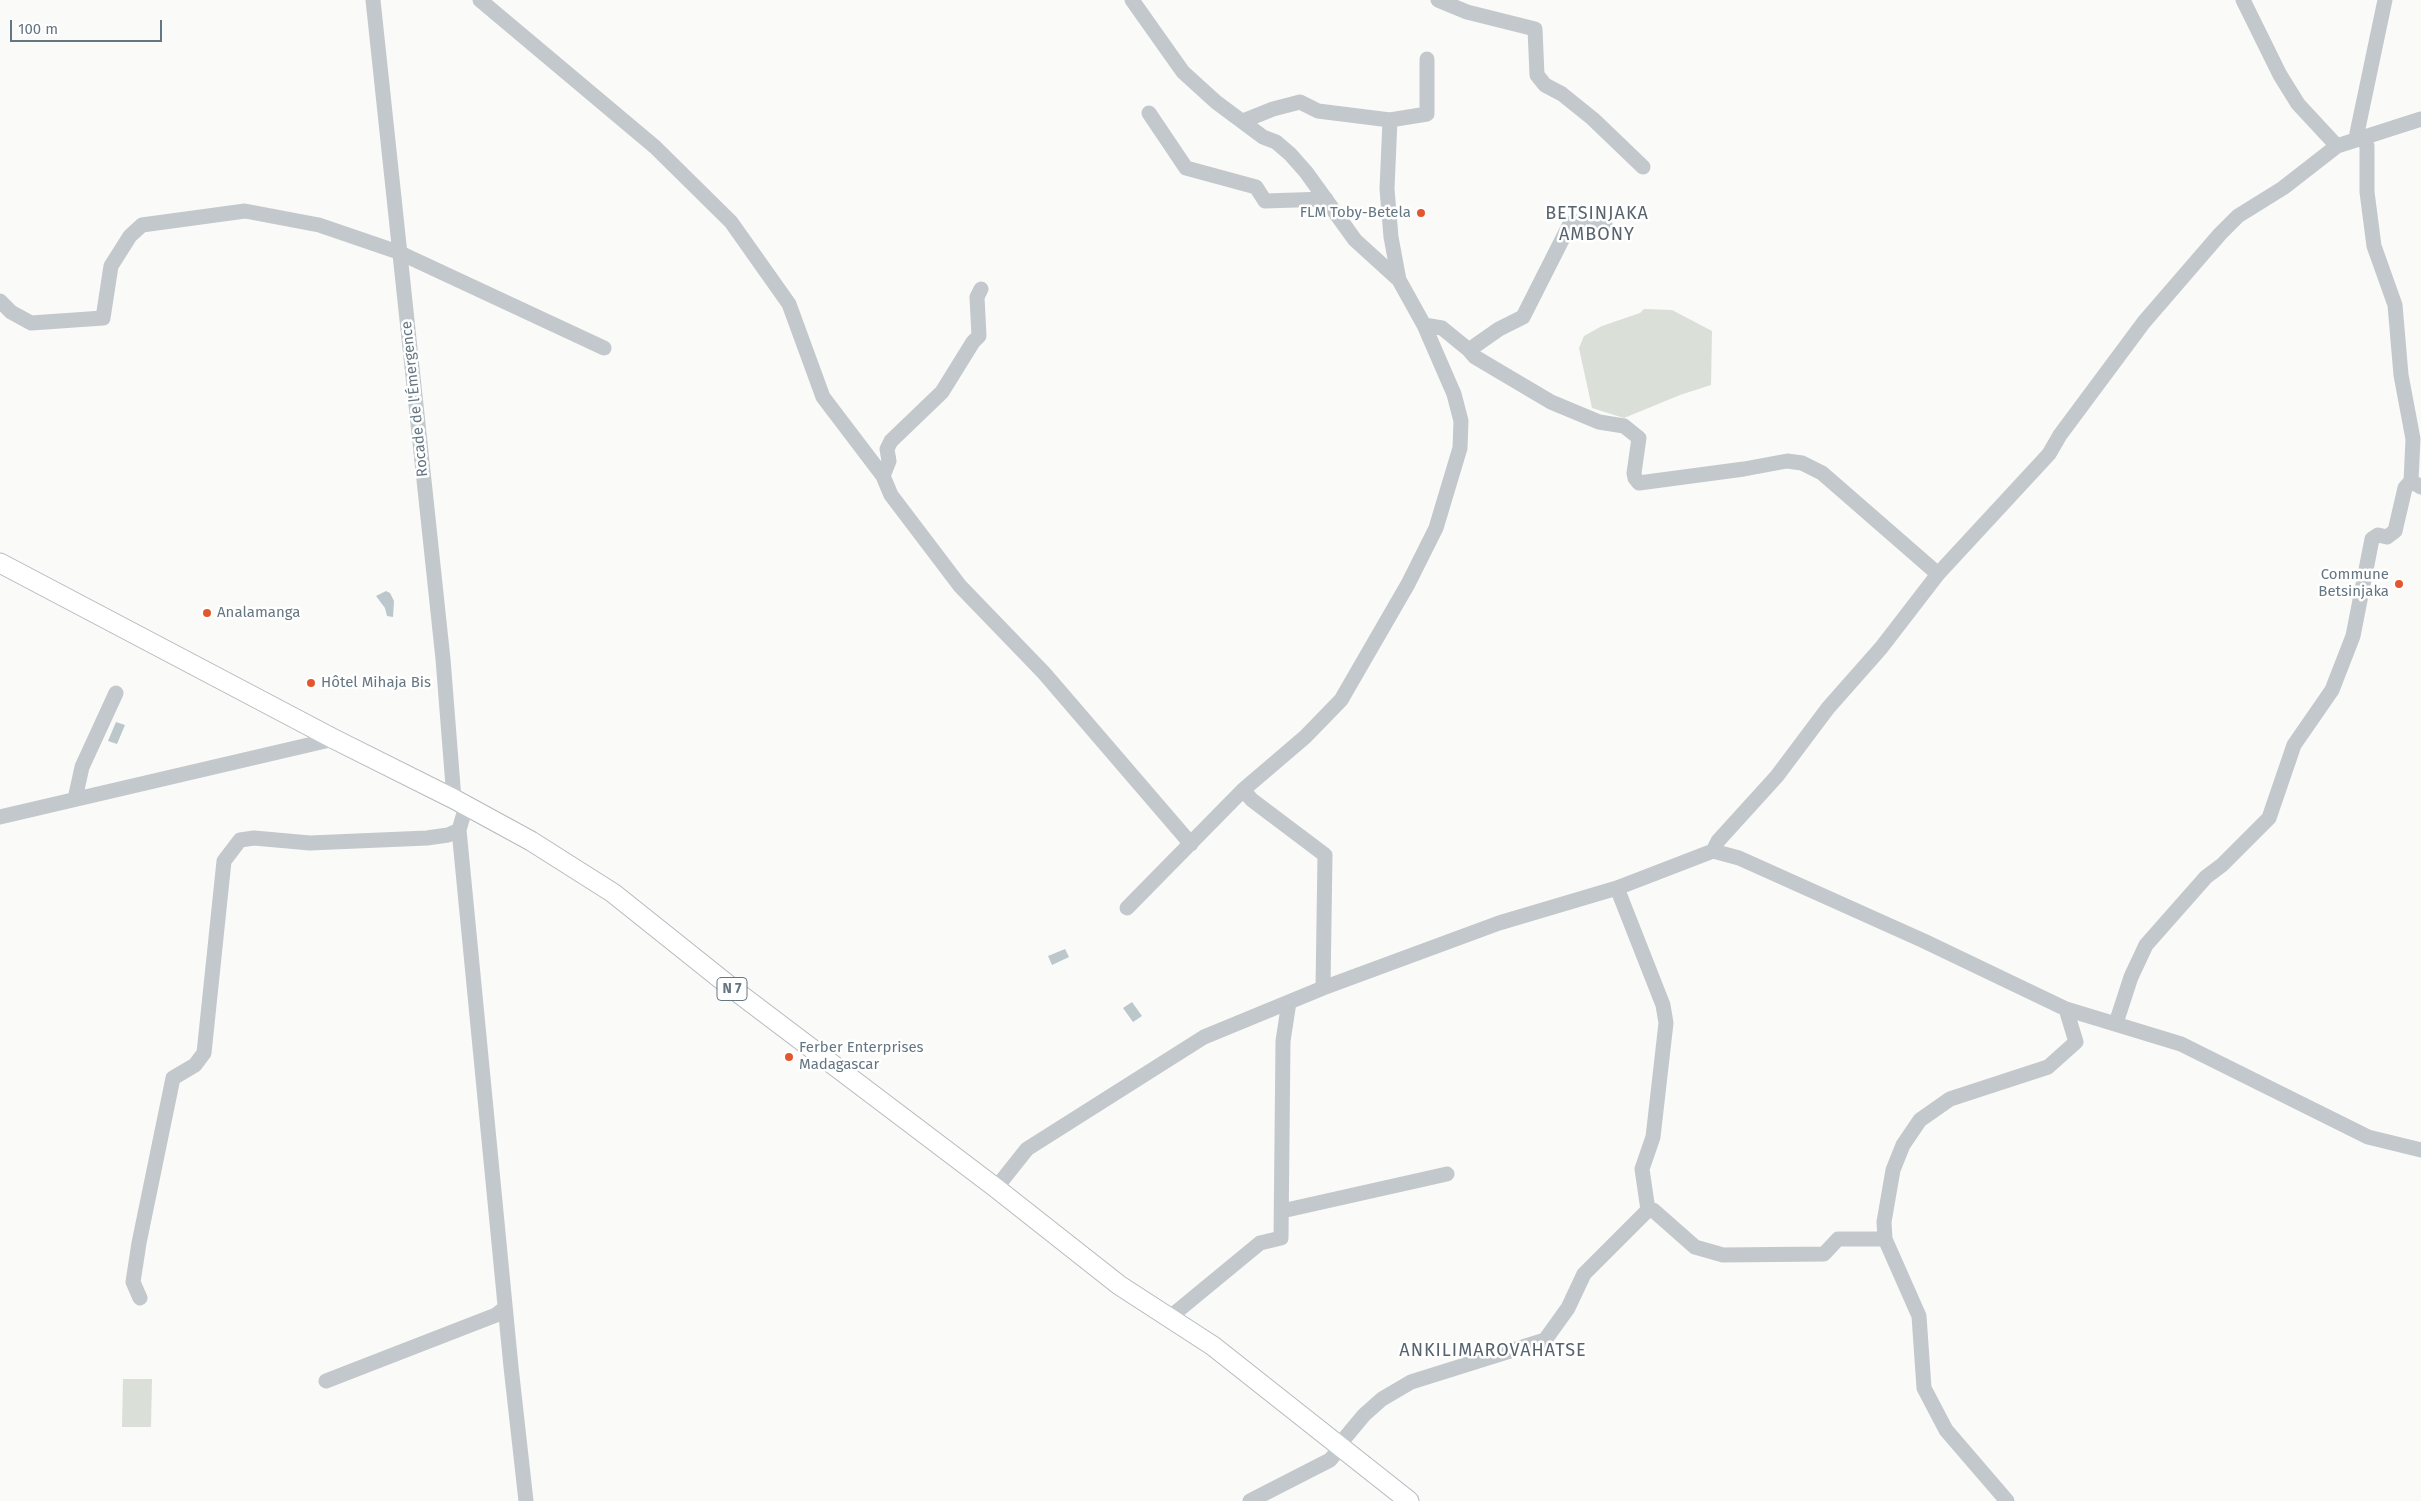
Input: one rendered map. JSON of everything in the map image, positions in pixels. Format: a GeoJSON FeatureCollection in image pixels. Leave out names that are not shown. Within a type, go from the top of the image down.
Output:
{"type":"FeatureCollection","features":[{"type":"Feature","properties":{"kind":"main road","name":"N 7"},"geometry":{"type":"LineString","coordinates":[[0,563],[531,841],[613,893],[814,1052],[996,1188],[1118,1285],[1213,1346],[1409,1501]]}},
{"type":"Feature","properties":{"kind":"street","name":"Rocade de l'Émergence"},"geometry":{"type":"LineString","coordinates":[[373,0],[398,252],[460,803]]}},
{"type":"Feature","properties":{"kind":"street"},"geometry":{"type":"LineString","coordinates":[[480,0],[655,147],[730,222],[789,304],[824,397],[884,476],[891,495],[960,586],[1051,681],[1191,844]]}},
{"type":"Feature","properties":{"kind":"street"},"geometry":{"type":"LineString","coordinates":[[1127,908],[1243,790],[1305,737],[1341,700],[1408,584],[1436,528],[1460,448],[1461,421],[1454,394],[1424,325],[1399,280],[1355,240],[1326,199],[1290,154],[1210,98],[1183,72],[1132,0]]}},
{"type":"Feature","properties":{"kind":"street"},"geometry":{"type":"LineString","coordinates":[[1438,0],[1467,12],[1535,29],[1537,75],[1545,85],[1562,94],[1593,119],[1643,167]]}},
{"type":"Feature","properties":{"kind":"street"},"geometry":{"type":"LineString","coordinates":[[2243,0],[2280,75],[2298,104],[2337,146]]}},
{"type":"Feature","properties":{"kind":"street"},"geometry":{"type":"LineString","coordinates":[[2116,1023],[2131,976],[2146,945],[2206,877],[2222,865],[2269,818],[2294,745],[2332,690],[2353,636],[2372,539],[2378,535],[2388,537],[2395,531],[2405,488],[2416,484],[2413,439],[2401,375],[2395,305],[2374,246],[2367,192],[2367,146],[2362,137],[2357,133],[2385,0]]}},
{"type":"Feature","properties":{"kind":"street"},"geometry":{"type":"LineString","coordinates":[[1243,121],[1272,109],[1300,102],[1318,111],[1390,120],[1427,114],[1427,59]]}},
{"type":"Feature","properties":{"kind":"street"},"geometry":{"type":"LineString","coordinates":[[1149,113],[1186,168],[1256,187],[1265,201],[1326,199]]}},
{"type":"Feature","properties":{"kind":"street"},"geometry":{"type":"LineString","coordinates":[[1713,851],[1718,841],[1777,776],[1828,708],[1881,648],[1938,574],[2049,454],[2060,435],[2144,322],[2220,234],[2238,216],[2283,188],[2337,146],[2421,119]]}},
{"type":"Feature","properties":{"kind":"street"},"geometry":{"type":"LineString","coordinates":[[1390,120],[1387,189],[1391,237],[1399,280]]}},
{"type":"Feature","properties":{"kind":"street"},"geometry":{"type":"LineString","coordinates":[[0,301],[11,312],[31,323],[103,318],[111,266],[130,236],[142,225],[245,211],[319,225],[398,252],[604,348]]}},
{"type":"Feature","properties":{"kind":"street"},"geometry":{"type":"LineString","coordinates":[[1469,350],[1498,329],[1523,317],[1570,224],[1575,222],[1605,224]]}},
{"type":"Feature","properties":{"kind":"street"},"geometry":{"type":"LineString","coordinates":[[884,476],[889,461],[887,449],[891,441],[942,392],[973,342],[979,336],[977,297],[981,289]]}},
{"type":"Feature","properties":{"kind":"street"},"geometry":{"type":"LineString","coordinates":[[1424,325],[1442,328],[1475,357],[1551,402],[1599,422],[1624,426],[1639,438],[1634,478],[1639,483],[1744,469],[1787,461],[1802,463],[1822,473],[1938,574]]}},
{"type":"Feature","properties":{"kind":"street"},"geometry":{"type":"LineString","coordinates":[[75,799],[82,766],[116,693]]}},
{"type":"Feature","properties":{"kind":"street"},"geometry":{"type":"LineString","coordinates":[[0,817],[334,739]]}},
{"type":"Feature","properties":{"kind":"street"},"geometry":{"type":"LineString","coordinates":[[1243,790],[1252,800],[1325,856],[1323,988]]}},
{"type":"Feature","properties":{"kind":"street"},"geometry":{"type":"LineString","coordinates":[[460,803],[459,830],[505,1308],[526,1501]]}},
{"type":"Feature","properties":{"kind":"street"},"geometry":{"type":"LineString","coordinates":[[140,1298],[133,1282],[139,1243],[174,1078],[195,1065],[204,1053],[224,861],[240,840],[254,838],[310,844],[427,838],[448,835],[459,830]]}},
{"type":"Feature","properties":{"kind":"street"},"geometry":{"type":"LineString","coordinates":[[996,1188],[1027,1149],[1204,1038],[1323,988],[1504,922],[1617,888],[1713,851],[1739,858],[1924,941],[2066,1009],[2181,1044],[2368,1137],[2421,1150]]}},
{"type":"Feature","properties":{"kind":"street"},"geometry":{"type":"LineString","coordinates":[[1617,888],[1653,977],[1663,1005],[1666,1023],[1653,1137],[1642,1169],[1648,1210]]}},
{"type":"Feature","properties":{"kind":"street"},"geometry":{"type":"LineString","coordinates":[[1169,1318],[1260,1243],[1281,1238],[1279,1226],[1282,1211],[1280,1188],[1283,1041],[1289,1002]]}},
{"type":"Feature","properties":{"kind":"street"},"geometry":{"type":"LineString","coordinates":[[2007,1501],[1946,1430],[1924,1388],[1919,1316],[1885,1239],[1884,1222],[1893,1170],[1902,1144],[1920,1120],[1950,1099],[2048,1067],[2076,1042],[2066,1009]]}},
{"type":"Feature","properties":{"kind":"street"},"geometry":{"type":"LineString","coordinates":[[1282,1211],[1447,1174]]}},
{"type":"Feature","properties":{"kind":"street"},"geometry":{"type":"LineString","coordinates":[[1648,1210],[1653,1210],[1695,1247],[1723,1255],[1824,1254],[1838,1239],[1885,1239]]}},
{"type":"Feature","properties":{"kind":"street"},"geometry":{"type":"LineString","coordinates":[[1250,1501],[1330,1460],[1382,1399],[1411,1382],[1545,1340],[1568,1308],[1584,1274],[1648,1210]]}},
{"type":"Feature","properties":{"kind":"street"},"geometry":{"type":"LineString","coordinates":[[326,1381],[496,1315],[505,1308]]}},
{"type":"Feature","properties":{"kind":"shaded area"},"geometry":{"type":"Polygon","coordinates":[[[1644,309],[1672,310],[1712,331],[1711,385],[1680,395],[1624,418],[1592,408],[1579,348],[1584,336],[1602,326],[1640,313],[1644,309]]]}},
{"type":"Feature","properties":{"kind":"shaded area"},"geometry":{"type":"Polygon","coordinates":[[[386,591],[390,593],[394,601],[393,617],[387,616],[385,608],[376,596],[386,591]]]}},
{"type":"Feature","properties":{"kind":"shaded area"},"geometry":{"type":"Polygon","coordinates":[[[116,722],[125,725],[117,744],[108,741],[116,722]]]}},
{"type":"Feature","properties":{"kind":"shaded area"},"geometry":{"type":"Polygon","coordinates":[[[1065,949],[1069,957],[1052,965],[1048,956],[1065,949]]]}},
{"type":"Feature","properties":{"kind":"shaded area"},"geometry":{"type":"Polygon","coordinates":[[[1132,1002],[1142,1016],[1133,1022],[1123,1008],[1132,1002]]]}},
{"type":"Feature","properties":{"kind":"shaded area"},"geometry":{"type":"Polygon","coordinates":[[[123,1379],[152,1379],[151,1427],[122,1427],[123,1379]]]}},
{"type":"Feature","properties":{"kind":"place","name":"FLM Toby-Betela"},"geometry":{"type":"Point","coordinates":[1421,213]}},
{"type":"Feature","properties":{"kind":"place","name":"Commune Betsinjaka"},"geometry":{"type":"Point","coordinates":[2399,584]}},
{"type":"Feature","properties":{"kind":"place","name":"Analamanga"},"geometry":{"type":"Point","coordinates":[207,613]}},
{"type":"Feature","properties":{"kind":"place","name":"Hôtel Mihaja Bis"},"geometry":{"type":"Point","coordinates":[311,683]}},
{"type":"Feature","properties":{"kind":"place","name":"Ferber Enterprises Madagascar"},"geometry":{"type":"Point","coordinates":[789,1057]}},
{"type":"Feature","properties":{"kind":"district","name":"BETSINJAKA AMBONY"},"geometry":{"type":"Point","coordinates":[1597,224]}},
{"type":"Feature","properties":{"kind":"district","name":"ANKILIMAROVAHATSE"},"geometry":{"type":"Point","coordinates":[1493,1351]}}]}
